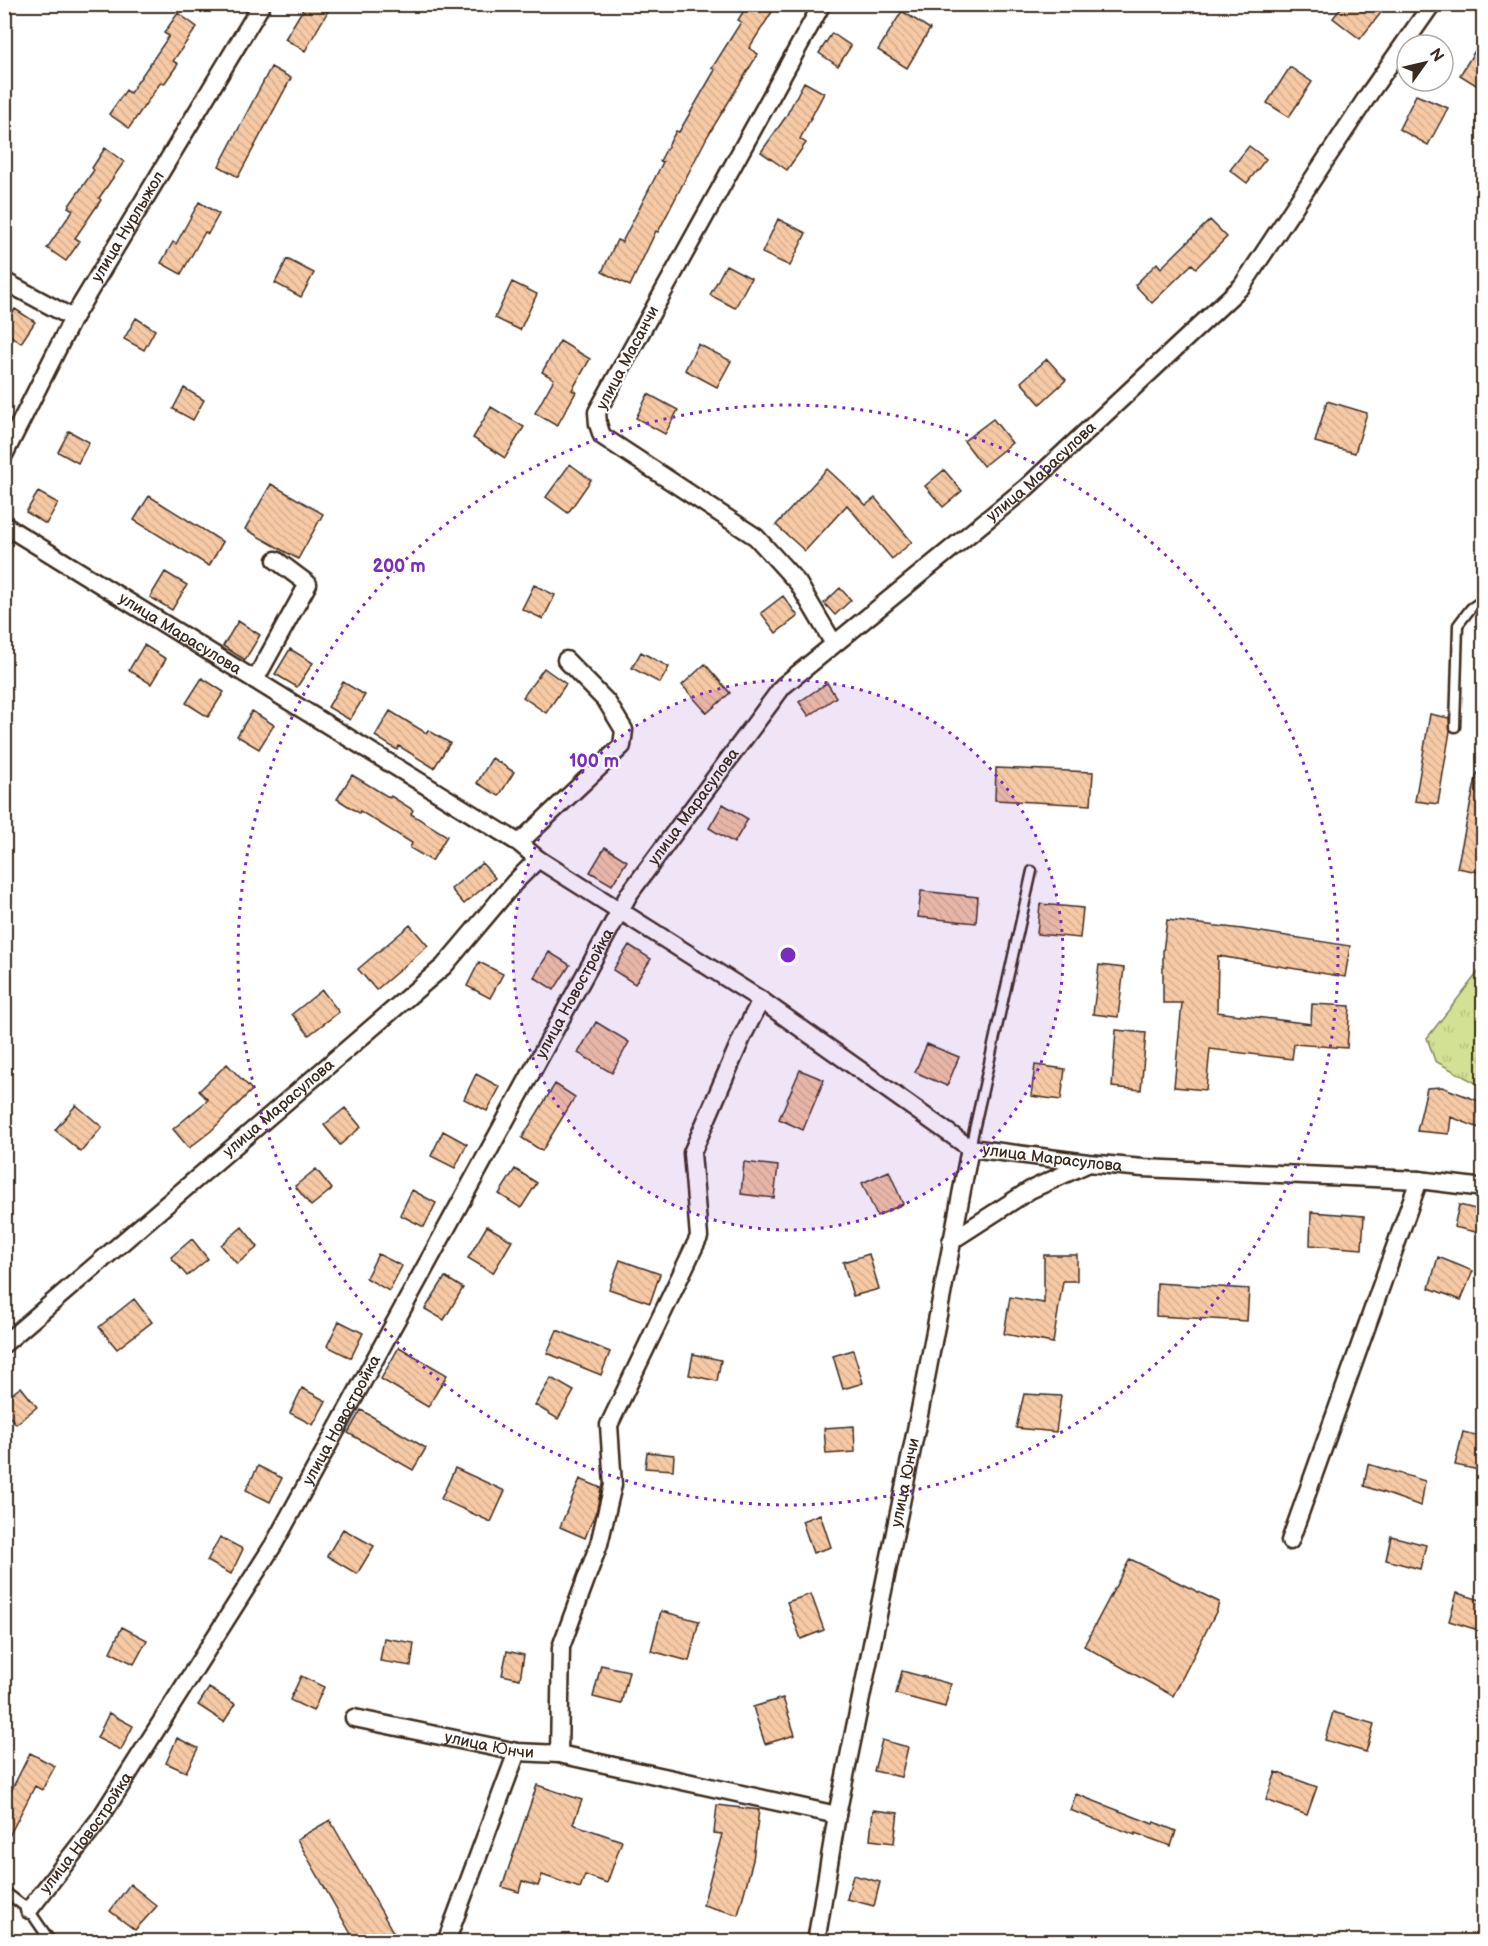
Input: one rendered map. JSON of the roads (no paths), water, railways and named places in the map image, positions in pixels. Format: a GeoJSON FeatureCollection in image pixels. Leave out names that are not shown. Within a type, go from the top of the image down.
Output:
{"type":"FeatureCollection","features":[{"type":"Feature","properties":{"kind":"street","name":"улица Нурлыжол"},"geometry":{"type":"LineString","coordinates":[[4,455],[74,318],[262,4]]}},
{"type":"Feature","properties":{"kind":"street","name":"улица Масанчи"},"geometry":{"type":"LineString","coordinates":[[822,4],[597,412],[602,436],[756,537],[798,583],[834,644]]}},
{"type":"Feature","properties":{"kind":"street","name":"улица Марасулова"},"geometry":{"type":"LineString","coordinates":[[621,910],[629,894],[783,686],[1027,488],[1242,286],[1371,91],[1432,4]]}},
{"type":"Feature","properties":{"kind":"street"},"geometry":{"type":"LineString","coordinates":[[4,280],[74,318]]}},
{"type":"Feature","properties":{"kind":"street","name":"улица Марасулова"},"geometry":{"type":"LineString","coordinates":[[4,525],[519,843],[538,859],[761,1000],[970,1148],[1154,1169],[1419,1180],[1484,1188]]}},
{"type":"Feature","properties":{"kind":"street"},"geometry":{"type":"LineString","coordinates":[[255,680],[308,584],[276,560]]}},
{"type":"Feature","properties":{"kind":"street"},"geometry":{"type":"LineString","coordinates":[[519,843],[622,746],[624,730],[607,702],[566,660]]}},
{"type":"Feature","properties":{"kind":"street","name":"улица Марасулова"},"geometry":{"type":"LineString","coordinates":[[4,1344],[444,966],[514,883],[538,859]]}},
{"type":"Feature","properties":{"kind":"street","name":"улица Новостройка"},"geometry":{"type":"LineString","coordinates":[[28,1910],[99,1820],[274,1544],[621,910]]}},
{"type":"Feature","properties":{"kind":"street"},"geometry":{"type":"LineString","coordinates":[[559,1754],[561,1647],[599,1544],[613,1485],[609,1425],[699,1237],[692,1153],[743,1035],[761,1000]]}},
{"type":"Feature","properties":{"kind":"street","name":"улица Юнчи"},"geometry":{"type":"LineString","coordinates":[[816,1941],[837,1815],[970,1148]]}},
{"type":"Feature","properties":{"kind":"street"},"geometry":{"type":"LineString","coordinates":[[951,1241],[1030,1190],[1088,1163]]}},
{"type":"Feature","properties":{"kind":"street"},"geometry":{"type":"LineString","coordinates":[[1290,1541],[1419,1180]]}},
{"type":"Feature","properties":{"kind":"street","name":"улица Юнчи"},"geometry":{"type":"LineString","coordinates":[[354,1718],[517,1752],[559,1754],[837,1815]]}},
{"type":"Feature","properties":{"kind":"street"},"geometry":{"type":"LineString","coordinates":[[446,1941],[517,1752]]}},
{"type":"Feature","properties":{"kind":"lane"},"geometry":{"type":"LineString","coordinates":[[1455,727],[1458,625],[1471,608],[1484,599]]}},
{"type":"Feature","properties":{"kind":"lane"},"geometry":{"type":"LineString","coordinates":[[970,1148],[1032,871]]}},
{"type":"Feature","properties":{"kind":"lane"},"geometry":{"type":"LineString","coordinates":[[4,1891],[28,1910],[51,1941]]}}]}
